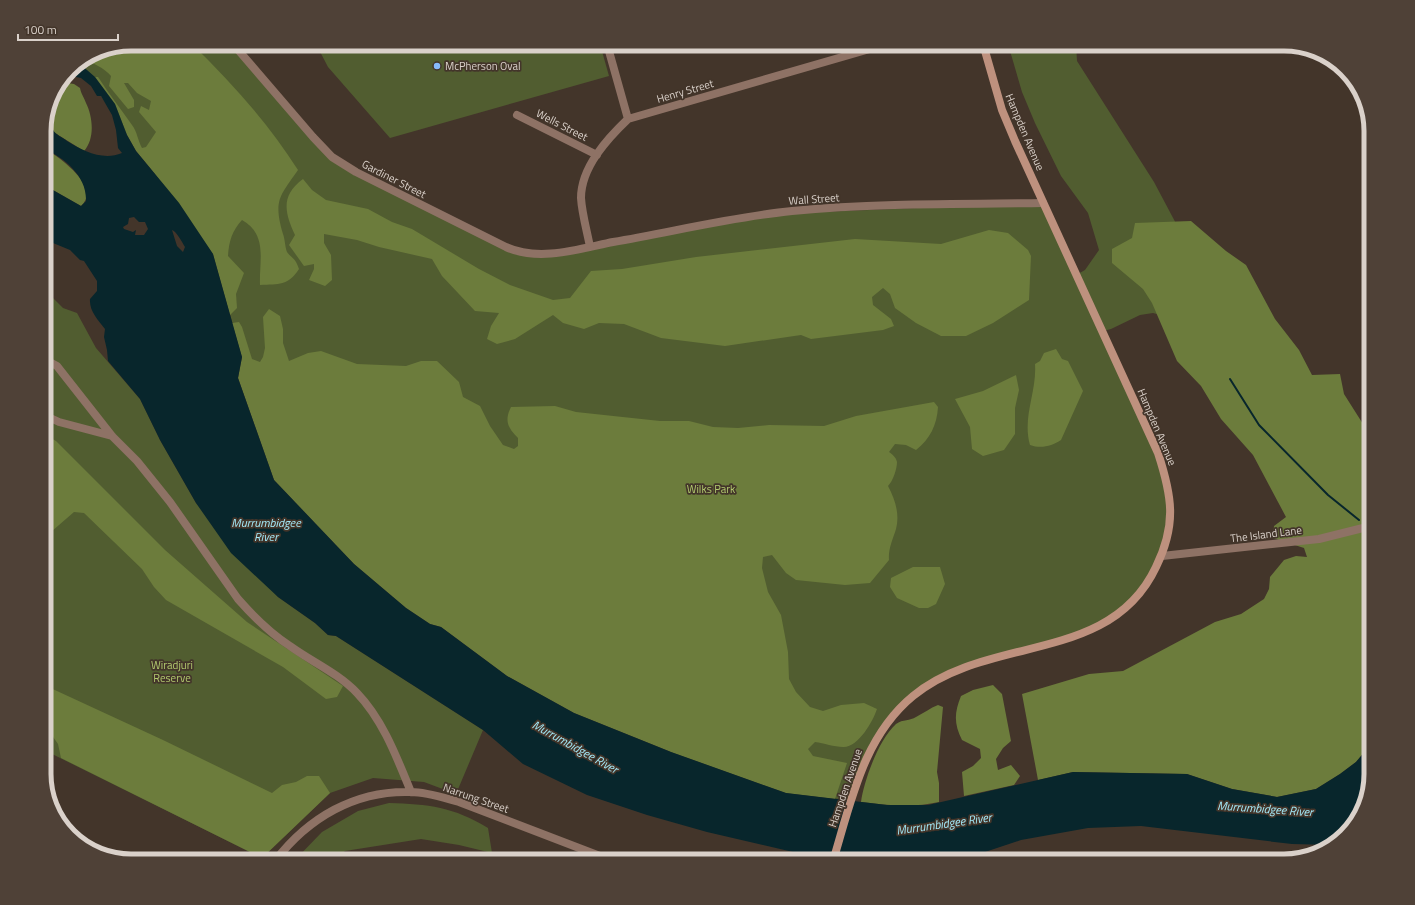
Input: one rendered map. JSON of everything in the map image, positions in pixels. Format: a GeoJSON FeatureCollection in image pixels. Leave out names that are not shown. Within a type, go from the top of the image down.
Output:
{"type":"FeatureCollection","features":[{"type":"Feature","properties":{"kind":"main road","name":"Hampden Avenue"},"geometry":{"type":"LineString","coordinates":[[834,854],[864,761],[888,721],[914,695],[949,674],[988,659],[1070,638],[1106,624],[1122,612],[1139,595],[1152,577],[1162,556],[1168,536],[1171,515],[1170,493],[1156,448],[1071,265],[1002,110],[985,51]]}},
{"type":"Feature","properties":{"kind":"street","name":"Gardiner Street"},"geometry":{"type":"LineString","coordinates":[[239,51],[322,148],[342,165],[515,251],[535,254],[590,247]]}},
{"type":"Feature","properties":{"kind":"street"},"geometry":{"type":"LineString","coordinates":[[609,51],[628,119]]}},
{"type":"Feature","properties":{"kind":"street","name":"Henry Street"},"geometry":{"type":"LineString","coordinates":[[590,247],[581,197],[584,180],[605,142],[628,119],[863,51]]}},
{"type":"Feature","properties":{"kind":"street","name":"Wells Street"},"geometry":{"type":"LineString","coordinates":[[517,115],[597,155]]}},
{"type":"Feature","properties":{"kind":"street","name":"Wall Street"},"geometry":{"type":"LineString","coordinates":[[590,247],[791,211],[922,205],[1043,202]]}},
{"type":"Feature","properties":{"kind":"street"},"geometry":{"type":"LineString","coordinates":[[51,363],[57,366],[112,436],[137,460],[170,502],[238,598],[249,611],[277,637],[332,673],[360,697],[375,716],[392,746],[411,792]]}},
{"type":"Feature","properties":{"kind":"street"},"geometry":{"type":"LineString","coordinates":[[51,418],[59,422],[112,436]]}},
{"type":"Feature","properties":{"kind":"street","name":"The Island Lane"},"geometry":{"type":"LineString","coordinates":[[1162,556],[1319,539],[1364,528]]}},
{"type":"Feature","properties":{"kind":"street","name":"Narrung Street"},"geometry":{"type":"LineString","coordinates":[[281,854],[309,825],[333,809],[363,798],[389,793],[411,792],[459,802],[595,854]]}},
{"type":"Feature","properties":{"kind":"green space","name":"Wilks Park"},"geometry":{"type":"Polygon","coordinates":[[[126,51],[239,51],[332,157],[506,247],[535,254],[770,214],[1043,203],[1076,275],[1085,270],[1099,250],[1088,213],[1061,176],[1035,123],[1022,92],[1010,51],[1076,51],[1077,61],[1154,182],[1189,248],[1164,316],[1153,313],[1140,315],[1111,329],[1103,331],[1152,437],[1171,515],[1152,577],[1106,624],[949,674],[902,706],[860,773],[855,774],[848,800],[786,793],[671,752],[242,357],[213,254],[127,135],[82,68],[105,55],[126,51]]]}},
{"type":"Feature","properties":{"kind":"green space"},"geometry":{"type":"Polygon","coordinates":[[[126,51],[199,51],[249,104],[298,170],[283,193],[279,206],[280,223],[287,252],[295,260],[299,269],[291,279],[278,284],[260,285],[261,257],[259,241],[256,233],[242,220],[233,232],[228,251],[228,256],[244,273],[236,294],[237,308],[230,315],[213,254],[179,203],[136,151],[127,135],[115,104],[95,77],[98,77],[134,127],[142,148],[146,147],[156,132],[139,112],[141,106],[149,110],[151,101],[137,93],[128,83],[124,83],[134,100],[134,107],[128,109],[109,86],[111,76],[105,70],[91,63],[105,55],[126,51]]]}},
{"type":"Feature","properties":{"kind":"green space","name":"McPherson Oval"},"geometry":{"type":"Polygon","coordinates":[[[320,51],[602,51],[609,76],[390,138],[328,67],[320,51]]]}},
{"type":"Feature","properties":{"kind":"green space"},"geometry":{"type":"Polygon","coordinates":[[[68,83],[74,84],[80,88],[90,115],[92,128],[88,146],[84,151],[55,133],[51,125],[55,105],[68,83]]]}},
{"type":"Feature","properties":{"kind":"green space"},"geometry":{"type":"Polygon","coordinates":[[[51,153],[68,165],[82,182],[86,190],[86,198],[81,206],[51,189],[51,153]]]}},
{"type":"Feature","properties":{"kind":"green space"},"geometry":{"type":"Polygon","coordinates":[[[303,179],[312,190],[326,200],[368,209],[392,222],[412,229],[479,269],[510,285],[553,300],[570,298],[591,271],[622,269],[696,257],[855,239],[941,244],[989,230],[1008,233],[1028,250],[1031,256],[1029,300],[993,323],[966,336],[941,336],[916,323],[895,308],[890,294],[883,288],[872,297],[873,305],[891,319],[894,326],[883,330],[811,339],[801,335],[725,346],[661,338],[624,324],[599,323],[584,329],[563,323],[553,315],[515,339],[497,344],[487,339],[491,326],[499,313],[475,311],[442,276],[432,259],[379,247],[357,240],[324,234],[324,243],[331,255],[332,280],[325,286],[309,280],[314,269],[314,264],[304,266],[289,245],[295,235],[287,212],[288,198],[296,185],[303,179]]]}},
{"type":"Feature","properties":{"kind":"green space"},"geometry":{"type":"Polygon","coordinates":[[[1191,221],[1226,251],[1246,265],[1275,319],[1299,350],[1312,375],[1340,374],[1344,394],[1364,424],[1364,752],[1356,762],[1316,789],[1277,797],[1232,789],[1187,774],[1073,772],[1038,780],[1022,694],[1089,674],[1123,671],[1215,622],[1241,614],[1264,599],[1269,589],[1270,577],[1284,560],[1296,556],[1307,557],[1304,548],[1273,538],[1274,526],[1286,517],[1253,455],[1221,419],[1201,386],[1177,361],[1152,303],[1143,289],[1112,263],[1112,249],[1132,238],[1135,223],[1191,221]]]}},
{"type":"Feature","properties":{"kind":"green space","name":"Wiradjuri Reserve"},"geometry":{"type":"Polygon","coordinates":[[[51,296],[63,308],[77,313],[96,348],[140,399],[160,440],[196,503],[278,597],[315,623],[328,635],[336,636],[483,730],[456,794],[424,782],[373,778],[330,793],[266,854],[254,854],[51,753],[51,296]]]}},
{"type":"Feature","properties":{"kind":"green space"},"geometry":{"type":"Polygon","coordinates":[[[269,309],[280,316],[283,329],[283,343],[289,361],[308,353],[321,351],[357,364],[406,366],[421,361],[437,361],[459,382],[463,397],[480,406],[490,426],[503,445],[514,449],[518,446],[518,438],[508,424],[508,416],[511,407],[555,406],[576,412],[660,421],[689,421],[713,427],[738,428],[769,425],[824,426],[856,416],[934,402],[938,407],[936,420],[932,431],[921,446],[916,450],[906,445],[895,444],[889,452],[895,457],[897,462],[892,481],[888,486],[896,507],[897,523],[890,548],[889,560],[870,583],[845,585],[796,580],[786,573],[772,555],[763,557],[762,568],[768,592],[781,615],[788,652],[789,679],[796,692],[810,707],[823,711],[841,705],[864,703],[877,709],[864,733],[859,739],[849,746],[843,747],[815,742],[808,749],[813,756],[847,763],[835,799],[786,793],[671,752],[574,713],[507,676],[441,627],[430,624],[406,608],[354,564],[274,480],[238,378],[242,357],[232,323],[239,322],[252,359],[260,362],[265,348],[263,317],[269,309]]]}},
{"type":"Feature","properties":{"kind":"green space"},"geometry":{"type":"Polygon","coordinates":[[[1056,349],[1062,359],[1068,361],[1083,391],[1061,440],[1054,444],[1038,447],[1030,445],[1028,435],[1035,364],[1040,361],[1044,353],[1056,349]]]}},
{"type":"Feature","properties":{"kind":"green space"},"geometry":{"type":"Polygon","coordinates":[[[1016,375],[1019,390],[1015,408],[1015,434],[1004,450],[983,456],[972,449],[970,427],[955,399],[983,391],[1016,375]]]}},
{"type":"Feature","properties":{"kind":"green space"},"geometry":{"type":"Polygon","coordinates":[[[51,438],[56,441],[165,550],[247,622],[343,686],[337,697],[326,699],[283,667],[166,600],[154,587],[142,569],[84,513],[74,512],[51,532],[51,438]]]}},
{"type":"Feature","properties":{"kind":"green space"},"geometry":{"type":"Polygon","coordinates":[[[913,567],[940,567],[945,584],[936,604],[928,608],[919,608],[897,598],[890,587],[891,578],[913,567]]]}},
{"type":"Feature","properties":{"kind":"green space"},"geometry":{"type":"Polygon","coordinates":[[[993,685],[1002,694],[1011,741],[1003,748],[996,759],[998,770],[1011,765],[1020,776],[1014,785],[964,796],[962,772],[973,766],[981,758],[980,749],[962,740],[956,724],[957,708],[961,696],[973,690],[993,685]]]}},
{"type":"Feature","properties":{"kind":"green space"},"geometry":{"type":"Polygon","coordinates":[[[51,688],[163,740],[272,793],[282,785],[296,782],[307,776],[319,776],[330,793],[266,854],[254,854],[61,758],[58,744],[51,734],[51,688]]]}},
{"type":"Feature","properties":{"kind":"green space"},"geometry":{"type":"Polygon","coordinates":[[[938,705],[943,707],[937,772],[939,783],[939,802],[919,805],[890,805],[861,802],[865,783],[873,760],[878,749],[890,731],[899,722],[914,718],[938,705]]]}},
{"type":"Feature","properties":{"kind":"green space"},"geometry":{"type":"Polygon","coordinates":[[[389,803],[416,804],[452,811],[464,815],[488,828],[492,853],[459,845],[421,839],[345,851],[341,854],[301,854],[322,832],[358,811],[389,803]]]}},
{"type":"Feature","properties":{"kind":"water","name":"Murrumbidgee River"},"geometry":{"type":"Polygon","coordinates":[[[84,67],[95,77],[115,104],[127,135],[136,151],[179,203],[213,254],[242,357],[238,378],[274,480],[354,564],[406,608],[430,624],[441,627],[507,676],[574,713],[671,752],[786,793],[887,805],[928,805],[1073,772],[1187,774],[1232,789],[1277,797],[1316,789],[1356,762],[1364,752],[1363,784],[1356,809],[1347,823],[1333,837],[1321,845],[1292,844],[1141,826],[1088,828],[1021,840],[979,854],[802,854],[707,832],[647,815],[587,795],[523,764],[483,730],[336,636],[328,635],[315,623],[278,597],[231,553],[196,503],[160,440],[140,399],[108,361],[104,337],[105,329],[94,315],[90,303],[90,299],[97,291],[97,281],[84,261],[80,260],[70,250],[51,243],[51,189],[81,206],[86,201],[83,184],[79,176],[67,163],[51,152],[52,121],[52,129],[56,133],[67,141],[86,151],[93,154],[108,156],[122,153],[118,148],[116,130],[112,115],[101,96],[97,96],[91,86],[81,78],[73,76],[84,67]],[[134,217],[129,218],[128,224],[123,227],[124,229],[133,232],[136,230],[135,235],[144,235],[148,229],[145,222],[139,222],[134,217]],[[172,230],[177,246],[183,252],[185,247],[172,230]]]}},
{"type":"Feature","properties":{"kind":"waterway"},"geometry":{"type":"LineString","coordinates":[[1230,379],[1259,425],[1328,495],[1359,520]]}},
{"type":"Feature","properties":{"kind":"place","name":"McPherson Oval"},"geometry":{"type":"Point","coordinates":[437,66]}}]}
